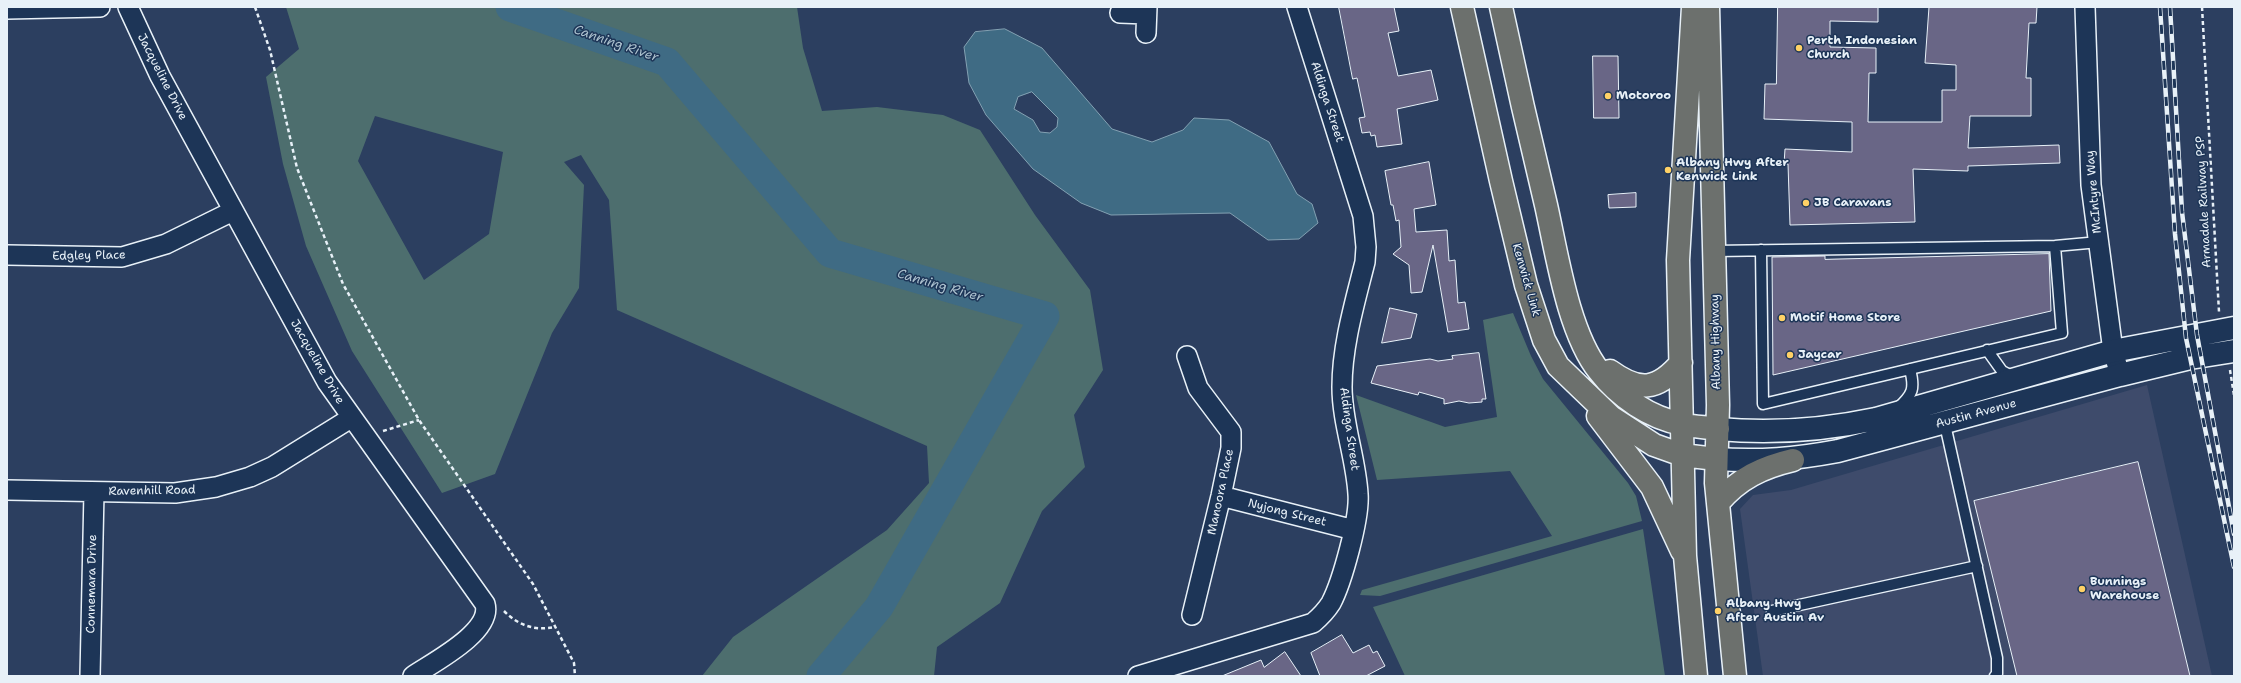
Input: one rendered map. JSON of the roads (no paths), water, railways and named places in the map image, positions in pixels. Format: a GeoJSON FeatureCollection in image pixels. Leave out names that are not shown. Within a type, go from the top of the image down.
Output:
{"type":"FeatureCollection","features":[{"type":"Feature","properties":{"kind":"highway","name":"Kenwick Link"},"geometry":{"type":"LineString","coordinates":[[1462,7],[1501,182],[1526,285],[1544,340],[1558,366],[1611,417],[1654,445],[1682,455],[1716,459]]}},
{"type":"Feature","properties":{"kind":"highway"},"geometry":{"type":"LineString","coordinates":[[1500,7],[1560,268],[1575,321],[1586,349],[1599,371],[1633,403],[1656,416],[1682,424],[1718,429]]}},
{"type":"Feature","properties":{"kind":"highway"},"geometry":{"type":"LineString","coordinates":[[1693,7],[1678,260],[1685,556],[1696,676]]}},
{"type":"Feature","properties":{"kind":"highway","name":"Albany Highway"},"geometry":{"type":"LineString","coordinates":[[1708,7],[1718,429],[1716,459],[1718,503],[1735,676]]}},
{"type":"Feature","properties":{"kind":"highway"},"geometry":{"type":"LineString","coordinates":[[1586,349],[1610,371],[1634,385],[1650,386],[1662,381],[1681,363]]}},
{"type":"Feature","properties":{"kind":"highway"},"geometry":{"type":"LineString","coordinates":[[1558,366],[1648,481],[1685,556]]}},
{"type":"Feature","properties":{"kind":"highway"},"geometry":{"type":"LineString","coordinates":[[1718,503],[1735,485],[1754,473],[1768,466],[1793,460]]}},
{"type":"Feature","properties":{"kind":"main road","name":"Austin Avenue"},"geometry":{"type":"LineString","coordinates":[[1718,429],[1742,431],[1817,430],[1876,419],[1939,400],[2017,380],[2113,351],[2228,329]]}},
{"type":"Feature","properties":{"kind":"main road","name":"Austin Avenue"},"geometry":{"type":"LineString","coordinates":[[1716,459],[1747,461],[1793,460],[1838,451],[2120,375],[2190,358],[2231,351]]}},
{"type":"Feature","properties":{"kind":"street"},"geometry":{"type":"LineString","coordinates":[[7,8],[100,7]]}},
{"type":"Feature","properties":{"kind":"street","name":"Jacqueline Drive"},"geometry":{"type":"LineString","coordinates":[[128,7],[160,76],[232,211],[327,382],[351,418],[474,588],[486,609],[484,621],[472,636],[413,676]]}},
{"type":"Feature","properties":{"kind":"street","name":"Aldinga Street"},"geometry":{"type":"LineString","coordinates":[[1138,676],[1313,623],[1324,614],[1331,602],[1354,530],[1358,496],[1345,416],[1342,389],[1342,365],[1365,262],[1366,247],[1363,216],[1297,7]]}},
{"type":"Feature","properties":{"kind":"street","name":"McIntyre Way"},"geometry":{"type":"LineString","coordinates":[[2085,7],[2091,185],[2113,351],[2120,375]]}},
{"type":"Feature","properties":{"kind":"street"},"geometry":{"type":"LineString","coordinates":[[1120,13],[1147,11],[1146,33]]}},
{"type":"Feature","properties":{"kind":"street","name":"Edgley Place"},"geometry":{"type":"LineString","coordinates":[[7,255],[122,257],[166,244],[232,211]]}},
{"type":"Feature","properties":{"kind":"street","name":"Manoora Place"},"geometry":{"type":"LineString","coordinates":[[1187,356],[1198,388],[1231,432],[1231,448],[1221,496],[1192,615]]}},
{"type":"Feature","properties":{"kind":"street","name":"Ravenhill Road"},"geometry":{"type":"LineString","coordinates":[[7,490],[175,493],[233,483],[278,463],[351,418]]}},
{"type":"Feature","properties":{"kind":"street","name":"Connemara Drive"},"geometry":{"type":"LineString","coordinates":[[90,676],[94,492]]}},
{"type":"Feature","properties":{"kind":"street","name":"Nyjong Street"},"geometry":{"type":"LineString","coordinates":[[1221,496],[1354,530]]}},
{"type":"Feature","properties":{"kind":"lane"},"geometry":{"type":"LineString","coordinates":[[1714,251],[2055,246],[2099,242]]}},
{"type":"Feature","properties":{"kind":"lane"},"geometry":{"type":"LineString","coordinates":[[1761,250],[1763,404],[2062,333],[2055,246]]}},
{"type":"Feature","properties":{"kind":"lane"},"geometry":{"type":"LineString","coordinates":[[1987,350],[2002,371],[2017,380]]}},
{"type":"Feature","properties":{"kind":"lane"},"geometry":{"type":"LineString","coordinates":[[1876,419],[1897,408],[1911,396],[1913,382],[1910,369]]}},
{"type":"Feature","properties":{"kind":"lane"},"geometry":{"type":"LineString","coordinates":[[1939,400],[1998,658],[1998,674],[1995,676]]}},
{"type":"Feature","properties":{"kind":"lane"},"geometry":{"type":"LineString","coordinates":[[1772,611],[1977,566]]}},
{"type":"Feature","properties":{"kind":"waterway","name":"Canning River"},"geometry":{"type":"LineString","coordinates":[[510,7],[667,62],[830,253],[1045,316],[879,607],[821,676]]}},
{"type":"Feature","properties":{"kind":"railway"},"geometry":{"type":"LineString","coordinates":[[2160,7],[2175,234],[2186,338],[2234,567]]}},
{"type":"Feature","properties":{"kind":"railway"},"geometry":{"type":"LineString","coordinates":[[2170,7],[2182,212],[2197,335],[2234,534]]}},
{"type":"Feature","properties":{"kind":"place","name":"Perth Indonesian Church"},"geometry":{"type":"Point","coordinates":[1799,48]}},
{"type":"Feature","properties":{"kind":"place","name":"Motoroo"},"geometry":{"type":"Point","coordinates":[1608,96]}},
{"type":"Feature","properties":{"kind":"place","name":"Albany Hwy After Kenwick Link"},"geometry":{"type":"Point","coordinates":[1668,170]}},
{"type":"Feature","properties":{"kind":"place","name":"JB Caravans"},"geometry":{"type":"Point","coordinates":[1806,203]}},
{"type":"Feature","properties":{"kind":"place","name":"Motif Home Store"},"geometry":{"type":"Point","coordinates":[1782,318]}},
{"type":"Feature","properties":{"kind":"place","name":"Jaycar"},"geometry":{"type":"Point","coordinates":[1790,355]}},
{"type":"Feature","properties":{"kind":"place","name":"Bunnings Warehouse"},"geometry":{"type":"Point","coordinates":[2082,589]}},
{"type":"Feature","properties":{"kind":"place","name":"Albany Hwy After Austin Av"},"geometry":{"type":"Point","coordinates":[1718,611]}}]}
